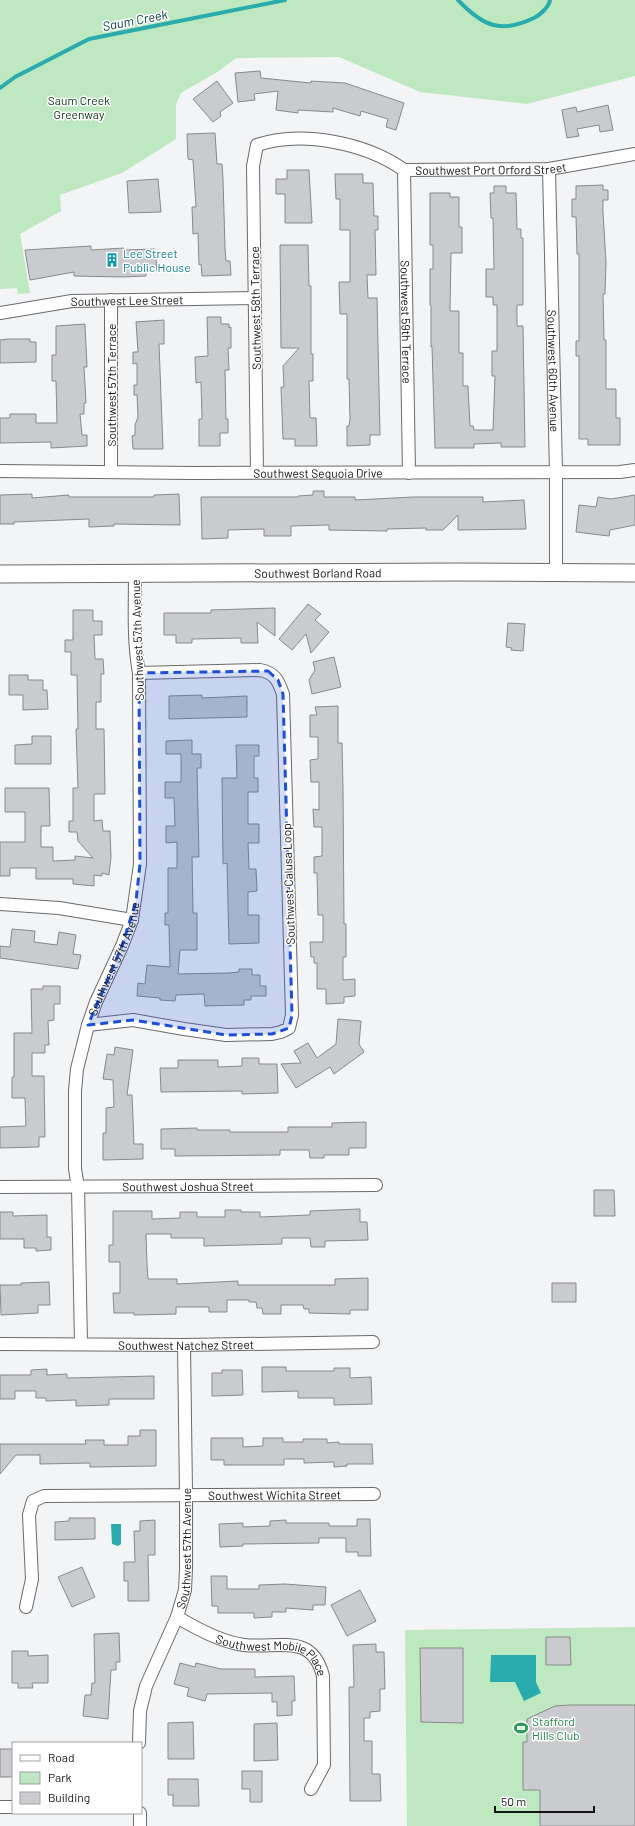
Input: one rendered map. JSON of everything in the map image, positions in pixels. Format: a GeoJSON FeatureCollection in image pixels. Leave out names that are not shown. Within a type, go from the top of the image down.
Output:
{"type":"FeatureCollection","features":[{"type":"Feature","properties":{"kind":"main road","name":"Southwest Borland Road"},"geometry":{"type":"LineString","coordinates":[[0,574],[556,572],[635,574]]}},
{"type":"Feature","properties":{"kind":"street","name":"Southwest Port Orford Street"},"geometry":{"type":"LineString","coordinates":[[257,145],[282,140],[332,142],[366,150],[394,163],[404,170],[549,169],[635,154]]}},
{"type":"Feature","properties":{"kind":"street","name":"Southwest 58th Terrace"},"geometry":{"type":"LineString","coordinates":[[257,145],[253,166],[258,472]]}},
{"type":"Feature","properties":{"kind":"street","name":"Southwest 60th Avenue"},"geometry":{"type":"LineString","coordinates":[[549,169],[556,472],[556,572]]}},
{"type":"Feature","properties":{"kind":"street","name":"Southwest 59th Terrace"},"geometry":{"type":"LineString","coordinates":[[404,170],[409,473]]}},
{"type":"Feature","properties":{"kind":"street","name":"Southwest Lee Street"},"geometry":{"type":"LineString","coordinates":[[0,313],[72,302],[254,298]]}},
{"type":"Feature","properties":{"kind":"street","name":"Southwest 57th Terrace"},"geometry":{"type":"LineString","coordinates":[[111,300],[111,471]]}},
{"type":"Feature","properties":{"kind":"street","name":"Southwest Sequoia Drive"},"geometry":{"type":"LineString","coordinates":[[0,471],[409,473],[620,472],[635,470]]}},
{"type":"Feature","properties":{"kind":"street","name":"Southwest 57th Avenue"},"geometry":{"type":"LineString","coordinates":[[81,1343],[78,1187],[75,1169],[75,1091],[77,1069],[88,1024],[132,920],[140,864],[139,673],[135,652],[134,634],[135,573]]}},
{"type":"Feature","properties":{"kind":"street","name":"Southwest Calusa Loop"},"geometry":{"type":"LineString","coordinates":[[88,1024],[132,1020],[184,1030],[226,1035],[272,1034],[289,1028],[292,1016],[283,694],[278,680],[268,671],[260,670],[139,673]]}},
{"type":"Feature","properties":{"kind":"street"},"geometry":{"type":"LineString","coordinates":[[0,904],[59,908],[132,920]]}},
{"type":"Feature","properties":{"kind":"street","name":"Southwest Joshua Street"},"geometry":{"type":"LineString","coordinates":[[0,1187],[376,1185]]}},
{"type":"Feature","properties":{"kind":"street","name":"Southwest Natchez Street"},"geometry":{"type":"LineString","coordinates":[[0,1344],[81,1343],[184,1345],[372,1342]]}},
{"type":"Feature","properties":{"kind":"street","name":"Southwest 57th Avenue"},"geometry":{"type":"LineString","coordinates":[[139,1742],[140,1711],[146,1686],[177,1616],[185,1590],[186,1494],[184,1345]]}},
{"type":"Feature","properties":{"kind":"street","name":"Southwest Wichita Street"},"geometry":{"type":"LineString","coordinates":[[26,1607],[32,1579],[29,1515],[33,1501],[44,1496],[374,1494]]}},
{"type":"Feature","properties":{"kind":"street","name":"Southwest Mobile Place"},"geometry":{"type":"LineString","coordinates":[[177,1616],[201,1632],[244,1645],[293,1646],[305,1648],[313,1654],[320,1664],[323,1676],[324,1765],[311,1789]]}},
{"type":"Feature","properties":{"kind":"street"},"geometry":{"type":"LineString","coordinates":[[0,1807],[12,1807]]}},
{"type":"Feature","properties":{"kind":"street"},"geometry":{"type":"LineString","coordinates":[[140,1814],[140,1826]]}},
{"type":"Feature","properties":{"kind":"highlighted area"},"geometry":{"type":"Polygon","coordinates":[[[268,671],[278,680],[283,694],[292,1015],[289,1028],[272,1034],[226,1035],[133,1020],[88,1025],[122,946],[136,901],[140,864],[139,673],[268,671]]]}},
{"type":"Feature","properties":{"kind":"green space","name":"Saum Creek Greenway"},"geometry":{"type":"Polygon","coordinates":[[[0,0],[635,0],[635,76],[527,104],[420,92],[339,57],[236,58],[219,71],[181,93],[176,104],[176,139],[122,173],[60,195],[61,211],[20,234],[30,293],[18,294],[17,288],[0,289],[0,0]]]}},
{"type":"Feature","properties":{"kind":"green space","name":"Stafford Hills Club"},"geometry":{"type":"Polygon","coordinates":[[[635,1627],[635,1826],[407,1826],[405,1630],[635,1627]]]}},
{"type":"Feature","properties":{"kind":"water"},"geometry":{"type":"Polygon","coordinates":[[[111,1524],[121,1524],[121,1544],[118,1546],[112,1544],[111,1524]]]}},
{"type":"Feature","properties":{"kind":"water"},"geometry":{"type":"Polygon","coordinates":[[[491,1655],[536,1655],[536,1682],[541,1693],[524,1701],[515,1682],[490,1682],[491,1655]]]}},
{"type":"Feature","properties":{"kind":"building"},"geometry":{"type":"Polygon","coordinates":[[[260,71],[261,78],[311,83],[311,81],[345,83],[404,103],[396,130],[386,127],[388,119],[361,111],[360,116],[333,108],[333,112],[298,110],[298,113],[276,110],[278,91],[254,94],[255,100],[238,102],[235,73],[260,71]]]}},
{"type":"Feature","properties":{"kind":"building"},"geometry":{"type":"Polygon","coordinates":[[[217,81],[233,103],[220,112],[221,116],[213,122],[193,99],[217,81]]]}},
{"type":"Feature","properties":{"kind":"building"},"geometry":{"type":"Polygon","coordinates":[[[608,105],[613,130],[600,132],[599,125],[577,129],[579,136],[567,138],[562,110],[576,107],[577,112],[608,105]]]}},
{"type":"Feature","properties":{"kind":"building"},"geometry":{"type":"Polygon","coordinates":[[[215,133],[217,164],[222,164],[226,261],[230,261],[231,275],[202,276],[201,264],[199,265],[198,233],[193,234],[192,207],[196,207],[193,160],[188,159],[187,134],[215,133]]]}},
{"type":"Feature","properties":{"kind":"building"},"geometry":{"type":"Polygon","coordinates":[[[287,170],[309,170],[312,223],[285,223],[285,194],[276,194],[276,179],[287,179],[287,170]]]}},
{"type":"Feature","properties":{"kind":"building"},"geometry":{"type":"Polygon","coordinates":[[[335,174],[363,174],[363,183],[373,183],[374,216],[378,216],[378,230],[375,230],[376,275],[367,275],[368,298],[377,298],[380,435],[370,435],[370,445],[347,446],[347,426],[349,426],[350,419],[349,379],[347,379],[347,314],[340,314],[339,282],[350,282],[350,230],[340,230],[340,199],[336,199],[335,174]]]}},
{"type":"Feature","properties":{"kind":"building"},"geometry":{"type":"Polygon","coordinates":[[[158,179],[161,212],[129,213],[127,181],[158,179]]]}},
{"type":"Feature","properties":{"kind":"building"},"geometry":{"type":"Polygon","coordinates":[[[603,185],[603,190],[608,190],[608,200],[603,200],[606,262],[605,294],[603,294],[604,340],[606,340],[606,389],[616,389],[616,418],[620,418],[620,445],[588,445],[588,439],[579,439],[579,356],[576,356],[576,341],[579,341],[579,254],[577,254],[576,217],[572,217],[572,199],[576,199],[576,186],[603,185]]]}},
{"type":"Feature","properties":{"kind":"building"},"geometry":{"type":"Polygon","coordinates":[[[494,186],[506,186],[506,193],[516,193],[517,229],[521,229],[521,238],[523,238],[523,305],[517,305],[517,326],[523,326],[525,447],[501,447],[501,443],[474,444],[474,448],[435,448],[430,305],[430,269],[433,269],[433,245],[430,245],[430,193],[450,193],[450,197],[459,197],[459,227],[462,227],[462,253],[451,253],[450,311],[459,311],[459,353],[463,353],[463,386],[468,386],[470,426],[473,426],[474,430],[493,430],[495,376],[492,376],[492,351],[497,351],[497,305],[493,305],[493,297],[486,297],[486,269],[494,269],[493,218],[491,218],[490,193],[494,193],[494,186]]]}},
{"type":"Feature","properties":{"kind":"building"},"geometry":{"type":"Polygon","coordinates":[[[280,245],[308,245],[309,286],[311,286],[311,354],[313,354],[313,381],[309,381],[310,418],[316,418],[317,446],[295,446],[295,439],[283,439],[281,387],[284,387],[283,366],[299,348],[281,348],[280,245]]]}},
{"type":"Feature","properties":{"kind":"building"},"geometry":{"type":"Polygon","coordinates":[[[91,246],[91,250],[124,248],[124,250],[155,249],[157,270],[146,271],[146,276],[74,276],[74,272],[30,280],[25,250],[91,246]]]}},
{"type":"Feature","properties":{"kind":"building"},"geometry":{"type":"Polygon","coordinates":[[[207,317],[221,317],[221,324],[229,324],[229,328],[231,327],[231,348],[228,348],[229,370],[225,370],[226,419],[228,419],[228,433],[220,433],[220,446],[199,446],[199,419],[202,419],[201,382],[196,383],[195,357],[208,356],[207,317]]]}},
{"type":"Feature","properties":{"kind":"building"},"geometry":{"type":"Polygon","coordinates":[[[164,320],[164,344],[159,344],[163,449],[133,449],[132,436],[135,435],[135,425],[138,417],[137,395],[134,395],[134,385],[137,385],[137,363],[133,364],[133,352],[138,352],[136,322],[164,320]]]}},
{"type":"Feature","properties":{"kind":"building"},"geometry":{"type":"Polygon","coordinates":[[[85,324],[87,367],[84,367],[86,403],[84,403],[84,414],[80,414],[82,435],[87,435],[87,446],[51,448],[51,442],[0,443],[0,418],[10,418],[10,414],[36,414],[36,423],[57,423],[56,381],[52,381],[52,355],[56,355],[56,326],[85,324]]]}},
{"type":"Feature","properties":{"kind":"building"},"geometry":{"type":"Polygon","coordinates":[[[30,339],[30,342],[36,342],[36,362],[0,363],[0,340],[30,339]]]}},
{"type":"Feature","properties":{"kind":"building"},"geometry":{"type":"Polygon","coordinates":[[[313,491],[324,491],[324,497],[355,497],[355,500],[413,497],[483,497],[483,502],[524,500],[526,529],[458,530],[458,515],[443,530],[426,530],[426,528],[387,529],[387,531],[329,530],[329,525],[291,526],[291,536],[264,536],[264,529],[228,530],[228,538],[202,539],[201,497],[298,497],[313,495],[313,491]]]}},
{"type":"Feature","properties":{"kind":"building"},"geometry":{"type":"Polygon","coordinates":[[[32,494],[32,498],[69,495],[69,497],[154,497],[154,495],[179,494],[180,525],[114,524],[114,526],[89,527],[89,519],[14,522],[14,524],[0,524],[0,495],[32,494]]]}},
{"type":"Feature","properties":{"kind":"building"},"geometry":{"type":"Polygon","coordinates":[[[635,495],[635,525],[610,530],[609,536],[576,532],[579,505],[596,507],[598,497],[611,499],[635,495]]]}},
{"type":"Feature","properties":{"kind":"building"},"geometry":{"type":"Polygon","coordinates":[[[308,604],[321,614],[315,620],[329,632],[311,653],[306,634],[292,650],[279,639],[308,604]]]}},
{"type":"Feature","properties":{"kind":"building"},"geometry":{"type":"Polygon","coordinates":[[[275,608],[275,636],[257,622],[258,643],[241,643],[241,638],[192,639],[192,643],[176,643],[176,635],[164,635],[164,613],[211,613],[211,610],[275,608]]]}},
{"type":"Feature","properties":{"kind":"building"},"geometry":{"type":"Polygon","coordinates":[[[73,610],[93,610],[93,621],[102,621],[102,635],[94,635],[95,659],[103,659],[104,674],[101,674],[101,702],[96,702],[96,729],[104,729],[105,794],[94,794],[94,821],[102,820],[103,831],[110,831],[111,857],[109,875],[102,873],[102,876],[94,875],[94,886],[73,884],[73,879],[36,879],[36,868],[10,868],[10,876],[0,876],[0,842],[25,842],[25,812],[5,812],[5,788],[49,788],[50,826],[41,826],[41,847],[53,847],[53,861],[75,860],[75,856],[93,858],[78,841],[77,832],[69,832],[69,821],[73,821],[73,788],[78,788],[76,729],[78,729],[77,675],[71,675],[71,652],[65,652],[65,640],[73,640],[73,610]]]}},
{"type":"Feature","properties":{"kind":"building"},"geometry":{"type":"Polygon","coordinates":[[[508,623],[525,624],[523,651],[511,650],[512,648],[506,647],[508,623]]]}},
{"type":"Feature","properties":{"kind":"building"},"geometry":{"type":"Polygon","coordinates":[[[334,657],[341,687],[312,694],[309,680],[315,670],[313,662],[334,657]]]}},
{"type":"Feature","properties":{"kind":"building"},"geometry":{"type":"Polygon","coordinates":[[[9,675],[28,675],[28,680],[43,680],[43,690],[47,690],[48,709],[23,710],[23,695],[9,695],[9,675]]]}},
{"type":"Feature","properties":{"kind":"building"},"geometry":{"type":"Polygon","coordinates":[[[202,695],[202,698],[247,696],[247,717],[169,719],[169,696],[202,695]]]}},
{"type":"Feature","properties":{"kind":"building"},"geometry":{"type":"Polygon","coordinates":[[[338,706],[338,743],[342,743],[344,924],[346,924],[346,957],[343,957],[343,980],[355,979],[355,996],[344,997],[344,1003],[326,1004],[326,989],[317,989],[317,963],[314,963],[314,957],[311,957],[310,942],[323,942],[323,915],[318,915],[317,873],[314,873],[314,857],[322,856],[322,827],[314,827],[313,809],[319,810],[319,782],[311,782],[310,760],[318,759],[318,737],[310,737],[310,715],[317,715],[315,707],[338,706]]]}},
{"type":"Feature","properties":{"kind":"building"},"geometry":{"type":"Polygon","coordinates":[[[32,736],[51,736],[51,764],[15,764],[15,745],[32,744],[32,736]]]}},
{"type":"Feature","properties":{"kind":"building"},"geometry":{"type":"Polygon","coordinates":[[[192,740],[192,754],[201,754],[201,768],[197,768],[199,857],[192,857],[193,913],[197,913],[197,950],[180,950],[178,974],[229,973],[239,972],[239,969],[252,969],[252,975],[260,975],[260,986],[266,986],[266,996],[251,996],[251,1000],[244,1000],[244,1005],[205,1006],[204,994],[176,995],[175,1001],[137,996],[138,983],[145,984],[147,965],[170,967],[169,925],[165,925],[165,913],[168,913],[168,868],[177,868],[177,842],[166,843],[166,826],[175,826],[174,798],[165,798],[165,782],[181,782],[181,754],[166,754],[166,741],[192,740]]]}},
{"type":"Feature","properties":{"kind":"building"},"geometry":{"type":"Polygon","coordinates":[[[236,745],[259,745],[259,756],[254,756],[254,778],[258,778],[258,792],[248,792],[248,824],[259,824],[259,843],[248,843],[249,869],[256,869],[257,891],[248,892],[248,915],[259,915],[259,943],[229,944],[227,863],[223,864],[222,778],[237,778],[236,745]]]}},
{"type":"Feature","properties":{"kind":"building"},"geometry":{"type":"Polygon","coordinates":[[[12,929],[35,931],[34,942],[57,945],[59,932],[76,935],[73,954],[81,955],[78,969],[0,958],[0,946],[10,947],[12,929]]]}},
{"type":"Feature","properties":{"kind":"building"},"geometry":{"type":"Polygon","coordinates":[[[43,986],[60,986],[60,1004],[54,1004],[54,1020],[48,1021],[49,1045],[45,1045],[45,1053],[32,1053],[32,1076],[44,1076],[45,1137],[39,1137],[39,1147],[0,1148],[0,1127],[26,1126],[25,1098],[12,1098],[12,1077],[14,1077],[14,1033],[32,1033],[31,989],[43,989],[43,986]]]}},
{"type":"Feature","properties":{"kind":"building"},"geometry":{"type":"Polygon","coordinates":[[[338,1019],[361,1021],[359,1044],[364,1052],[334,1074],[330,1067],[296,1088],[281,1064],[301,1063],[294,1051],[308,1043],[317,1058],[336,1044],[338,1019]]]}},
{"type":"Feature","properties":{"kind":"building"},"geometry":{"type":"Polygon","coordinates":[[[115,1047],[133,1050],[127,1095],[132,1095],[134,1144],[143,1144],[143,1159],[103,1160],[103,1133],[106,1133],[106,1108],[114,1107],[113,1080],[103,1079],[107,1054],[114,1055],[115,1047]]]}},
{"type":"Feature","properties":{"kind":"building"},"geometry":{"type":"Polygon","coordinates":[[[242,1058],[259,1058],[259,1064],[277,1064],[278,1093],[242,1094],[242,1091],[161,1092],[160,1068],[178,1068],[178,1060],[218,1060],[218,1067],[242,1066],[242,1058]]]}},
{"type":"Feature","properties":{"kind":"building"},"geometry":{"type":"Polygon","coordinates":[[[366,1122],[366,1148],[349,1148],[349,1155],[324,1155],[324,1158],[310,1158],[309,1150],[280,1150],[280,1155],[175,1156],[175,1149],[161,1149],[161,1129],[197,1128],[197,1130],[230,1130],[230,1132],[288,1132],[288,1127],[332,1127],[332,1123],[366,1122]]]}},
{"type":"Feature","properties":{"kind":"building"},"geometry":{"type":"Polygon","coordinates":[[[594,1190],[614,1190],[615,1216],[594,1216],[594,1190]]]}},
{"type":"Feature","properties":{"kind":"building"},"geometry":{"type":"Polygon","coordinates":[[[360,1209],[360,1222],[367,1222],[368,1240],[325,1241],[325,1247],[311,1247],[310,1238],[282,1238],[282,1244],[204,1246],[204,1238],[171,1238],[171,1234],[146,1234],[148,1279],[177,1279],[177,1284],[238,1281],[238,1285],[335,1285],[335,1279],[368,1278],[368,1310],[350,1310],[350,1314],[309,1313],[309,1309],[304,1309],[303,1305],[281,1305],[281,1314],[263,1314],[262,1308],[257,1308],[256,1302],[249,1302],[249,1300],[227,1300],[227,1312],[209,1312],[209,1307],[176,1307],[176,1314],[134,1315],[134,1313],[114,1313],[113,1293],[120,1293],[120,1262],[109,1262],[109,1245],[113,1245],[113,1211],[152,1211],[152,1219],[180,1218],[180,1212],[197,1212],[197,1217],[225,1217],[225,1210],[241,1210],[241,1212],[260,1212],[260,1217],[310,1215],[310,1211],[360,1209]]]}},
{"type":"Feature","properties":{"kind":"building"},"geometry":{"type":"Polygon","coordinates":[[[0,1212],[13,1212],[13,1216],[47,1215],[47,1237],[51,1237],[51,1250],[36,1251],[36,1248],[24,1248],[24,1239],[0,1239],[0,1212]]]}},
{"type":"Feature","properties":{"kind":"building"},"geometry":{"type":"Polygon","coordinates":[[[49,1282],[50,1305],[38,1305],[38,1313],[1,1315],[0,1285],[21,1285],[21,1283],[49,1282]]]}},
{"type":"Feature","properties":{"kind":"building"},"geometry":{"type":"Polygon","coordinates":[[[552,1283],[576,1283],[576,1302],[552,1302],[552,1283]]]}},
{"type":"Feature","properties":{"kind":"building"},"geometry":{"type":"Polygon","coordinates":[[[262,1367],[286,1367],[286,1371],[334,1371],[334,1368],[350,1368],[350,1378],[371,1377],[372,1404],[334,1405],[334,1398],[298,1398],[298,1391],[262,1392],[262,1367]]]}},
{"type":"Feature","properties":{"kind":"building"},"geometry":{"type":"Polygon","coordinates":[[[47,1369],[47,1375],[67,1374],[67,1378],[154,1376],[154,1399],[109,1399],[109,1405],[76,1406],[76,1400],[46,1401],[46,1398],[36,1398],[36,1391],[15,1391],[15,1399],[0,1399],[0,1375],[31,1375],[31,1370],[47,1369]]]}},
{"type":"Feature","properties":{"kind":"building"},"geometry":{"type":"Polygon","coordinates":[[[222,1370],[242,1370],[243,1395],[212,1396],[212,1373],[222,1373],[222,1370]]]}},
{"type":"Feature","properties":{"kind":"building"},"geometry":{"type":"Polygon","coordinates":[[[140,1430],[156,1430],[156,1466],[90,1467],[90,1463],[40,1464],[40,1455],[16,1455],[0,1474],[0,1444],[86,1444],[85,1440],[104,1440],[104,1445],[128,1445],[128,1436],[140,1436],[140,1430]]]}},
{"type":"Feature","properties":{"kind":"building"},"geometry":{"type":"Polygon","coordinates":[[[211,1438],[243,1438],[243,1447],[263,1446],[263,1438],[283,1438],[283,1442],[303,1442],[303,1439],[327,1439],[327,1443],[339,1442],[339,1444],[372,1444],[373,1464],[347,1464],[347,1466],[334,1467],[334,1462],[304,1463],[304,1459],[284,1459],[284,1465],[224,1465],[224,1460],[211,1460],[211,1438]]]}},
{"type":"Feature","properties":{"kind":"building"},"geometry":{"type":"Polygon","coordinates":[[[69,1518],[95,1518],[95,1539],[55,1540],[55,1522],[69,1521],[69,1518]]]}},
{"type":"Feature","properties":{"kind":"building"},"geometry":{"type":"Polygon","coordinates":[[[357,1519],[370,1519],[371,1556],[358,1556],[358,1552],[346,1552],[346,1538],[319,1538],[319,1543],[243,1544],[243,1546],[220,1547],[219,1524],[243,1523],[243,1527],[270,1526],[270,1521],[286,1520],[286,1523],[329,1523],[329,1526],[357,1526],[357,1519]]]}},
{"type":"Feature","properties":{"kind":"building"},"geometry":{"type":"Polygon","coordinates":[[[155,1520],[155,1555],[148,1555],[149,1601],[128,1601],[128,1581],[124,1581],[124,1562],[135,1562],[134,1531],[140,1531],[140,1521],[155,1520]]]}},
{"type":"Feature","properties":{"kind":"building"},"geometry":{"type":"Polygon","coordinates":[[[82,1567],[95,1597],[72,1607],[58,1577],[82,1567]]]}},
{"type":"Feature","properties":{"kind":"building"},"geometry":{"type":"Polygon","coordinates":[[[211,1576],[227,1576],[227,1589],[259,1589],[259,1585],[285,1584],[326,1587],[325,1605],[313,1605],[313,1610],[286,1608],[286,1612],[272,1612],[272,1617],[254,1618],[254,1613],[218,1613],[218,1606],[212,1606],[211,1576]]]}},
{"type":"Feature","properties":{"kind":"building"},"geometry":{"type":"Polygon","coordinates":[[[360,1590],[376,1621],[347,1636],[331,1605],[360,1590]]]}},
{"type":"Feature","properties":{"kind":"building"},"geometry":{"type":"Polygon","coordinates":[[[119,1633],[120,1662],[116,1662],[116,1670],[111,1670],[108,1719],[83,1716],[85,1695],[91,1695],[92,1683],[95,1683],[94,1634],[119,1633]]]}},
{"type":"Feature","properties":{"kind":"building"},"geometry":{"type":"Polygon","coordinates":[[[546,1637],[570,1637],[571,1665],[546,1665],[546,1637]]]}},
{"type":"Feature","properties":{"kind":"building"},"geometry":{"type":"Polygon","coordinates":[[[376,1644],[376,1652],[384,1652],[385,1689],[380,1689],[380,1711],[370,1712],[370,1718],[364,1718],[364,1741],[372,1741],[372,1774],[380,1774],[381,1801],[350,1801],[349,1687],[354,1687],[353,1645],[376,1644]]]}},
{"type":"Feature","properties":{"kind":"building"},"geometry":{"type":"Polygon","coordinates":[[[420,1648],[463,1648],[463,1723],[421,1722],[420,1648]]]}},
{"type":"Feature","properties":{"kind":"building"},"geometry":{"type":"Polygon","coordinates":[[[12,1651],[28,1651],[28,1656],[48,1655],[48,1683],[32,1683],[33,1688],[18,1688],[18,1683],[12,1683],[12,1651]]]}},
{"type":"Feature","properties":{"kind":"building"},"geometry":{"type":"Polygon","coordinates":[[[180,1663],[195,1667],[196,1663],[221,1669],[255,1669],[255,1677],[294,1676],[295,1701],[292,1701],[292,1715],[277,1716],[277,1702],[272,1702],[272,1693],[207,1694],[205,1701],[187,1696],[189,1688],[174,1684],[180,1663]]]}},
{"type":"Feature","properties":{"kind":"building"},"geometry":{"type":"Polygon","coordinates":[[[635,1705],[635,1826],[540,1826],[540,1790],[523,1790],[523,1742],[527,1742],[527,1719],[555,1706],[635,1705]]]}},
{"type":"Feature","properties":{"kind":"building"},"geometry":{"type":"Polygon","coordinates":[[[193,1722],[194,1759],[168,1759],[168,1723],[193,1722]]]}},
{"type":"Feature","properties":{"kind":"building"},"geometry":{"type":"Polygon","coordinates":[[[277,1723],[278,1760],[254,1761],[254,1724],[277,1723]]]}},
{"type":"Feature","properties":{"kind":"building"},"geometry":{"type":"Polygon","coordinates":[[[0,1749],[12,1749],[12,1777],[0,1777],[0,1749]]]}},
{"type":"Feature","properties":{"kind":"building"},"geometry":{"type":"Polygon","coordinates":[[[242,1771],[262,1771],[262,1802],[250,1802],[250,1789],[242,1789],[242,1771]]]}},
{"type":"Feature","properties":{"kind":"building"},"geometry":{"type":"Polygon","coordinates":[[[168,1779],[198,1779],[199,1806],[173,1806],[173,1795],[168,1795],[168,1779]]]}},
{"type":"Feature","properties":{"kind":"waterway","name":"Saum Creek"},"geometry":{"type":"LineString","coordinates":[[0,88],[15,77],[89,39],[285,0]]}},
{"type":"Feature","properties":{"kind":"waterway","name":"Saum Creek"},"geometry":{"type":"LineString","coordinates":[[458,0],[467,9],[484,21],[493,25],[502,26],[511,26],[534,18],[544,10],[550,0]]}},
{"type":"Feature","properties":{"kind":"place","name":"Lee Street Public House"},"geometry":{"type":"Point","coordinates":[112,260]}},
{"type":"Feature","properties":{"kind":"place","name":"Stafford Hills Club"},"geometry":{"type":"Point","coordinates":[521,1728]}}]}
